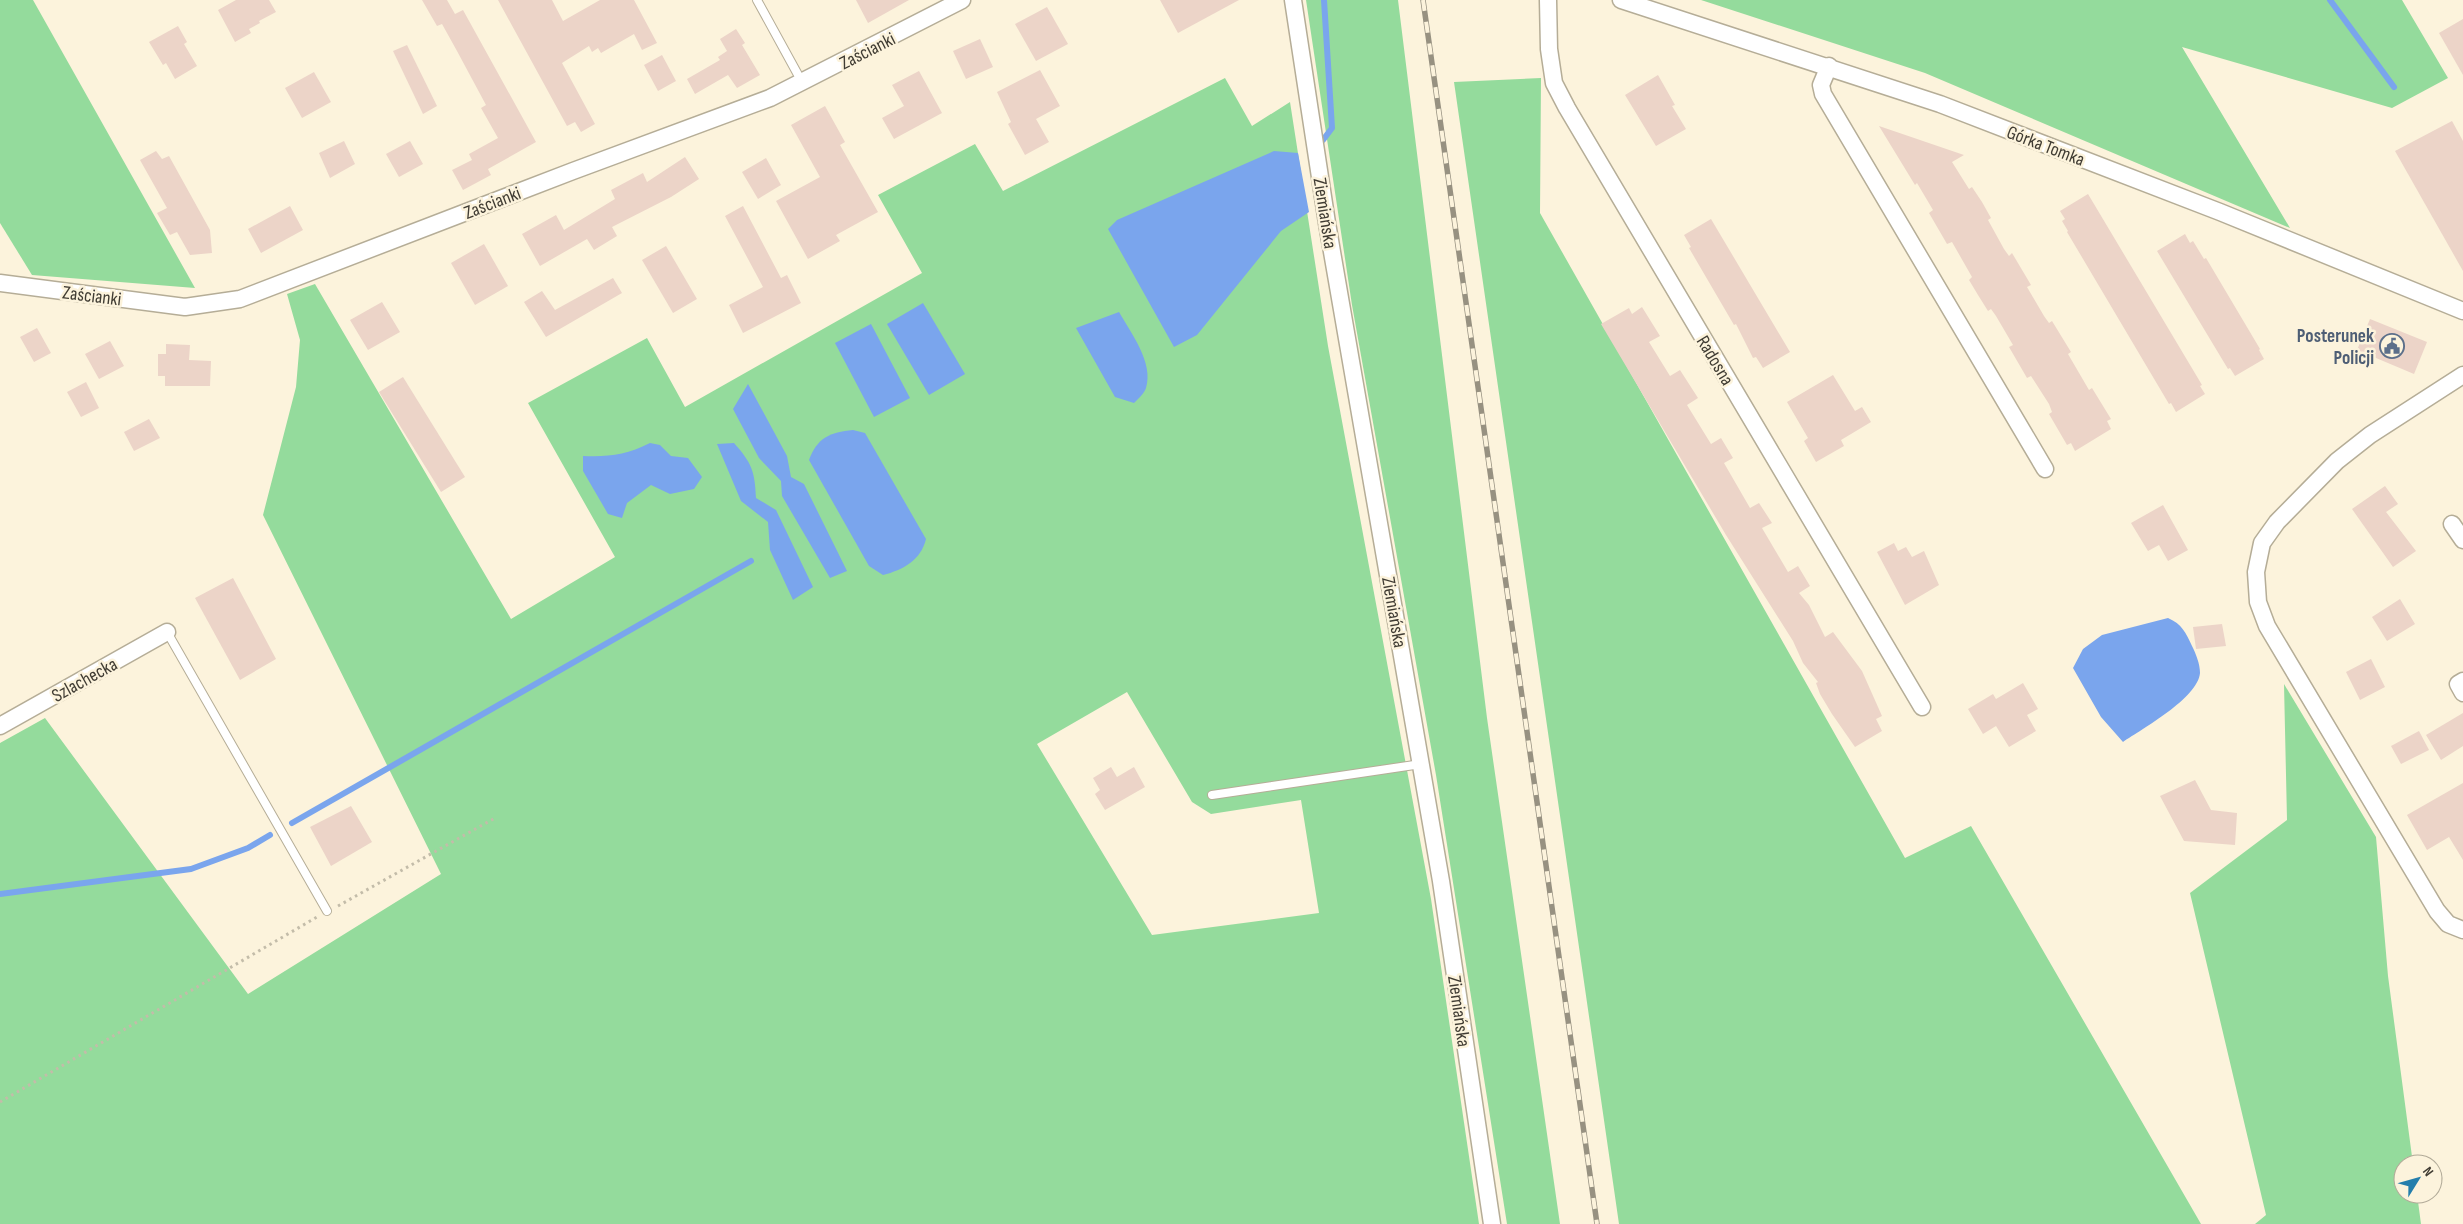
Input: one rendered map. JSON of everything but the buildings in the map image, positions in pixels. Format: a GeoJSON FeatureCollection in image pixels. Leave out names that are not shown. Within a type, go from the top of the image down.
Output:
{"type":"FeatureCollection","features":[{"type":"Feature","properties":{"kind":"street","name":"Zaścianki"},"geometry":{"type":"LineString","coordinates":[[0,283],[185,307],[240,299],[563,174],[770,98],[962,0]]}},
{"type":"Feature","properties":{"kind":"street","name":"Ziemiańska"},"geometry":{"type":"LineString","coordinates":[[1293,0],[1327,222],[1441,881],[1492,1224]]}},
{"type":"Feature","properties":{"kind":"street","name":"Radosna"},"geometry":{"type":"LineString","coordinates":[[1548,0],[1549,49],[1554,82],[1567,108],[1922,708]]}},
{"type":"Feature","properties":{"kind":"street","name":"Górka Tomka"},"geometry":{"type":"LineString","coordinates":[[1621,0],[1829,66],[1940,104],[2220,212],[2463,311]]}},
{"type":"Feature","properties":{"kind":"street"},"geometry":{"type":"LineString","coordinates":[[1829,66],[1821,85],[1823,94],[2045,469]]}},
{"type":"Feature","properties":{"kind":"street"},"geometry":{"type":"LineString","coordinates":[[2463,375],[2370,435],[2318,479],[2276,522],[2262,543],[2256,572],[2258,602],[2267,626],[2437,911],[2448,924],[2463,930]]}},
{"type":"Feature","properties":{"kind":"street"},"geometry":{"type":"LineString","coordinates":[[2452,524],[2463,540]]}},
{"type":"Feature","properties":{"kind":"street","name":"Szlachecka"},"geometry":{"type":"LineString","coordinates":[[0,726],[167,632]]}},
{"type":"Feature","properties":{"kind":"street"},"geometry":{"type":"LineString","coordinates":[[2463,681],[2458,684],[2463,692]]}},
{"type":"Feature","properties":{"kind":"lane"},"geometry":{"type":"LineString","coordinates":[[757,0],[802,82]]}},
{"type":"Feature","properties":{"kind":"lane"},"geometry":{"type":"LineString","coordinates":[[167,632],[327,912]]}},
{"type":"Feature","properties":{"kind":"lane"},"geometry":{"type":"LineString","coordinates":[[1212,795],[1421,764]]}},
{"type":"Feature","properties":{"kind":"path"},"geometry":{"type":"LineString","coordinates":[[0,1102],[327,912],[496,818]]}},
{"type":"Feature","properties":{"kind":"green space"},"geometry":{"type":"Polygon","coordinates":[[[0,0],[33,0],[195,288],[32,275],[0,223],[0,0]]]}},
{"type":"Feature","properties":{"kind":"green space"},"geometry":{"type":"Polygon","coordinates":[[[1306,0],[1398,0],[1487,718],[1560,1224],[1507,1224],[1436,775],[1352,305],[1306,0]]]}},
{"type":"Feature","properties":{"kind":"green space"},"geometry":{"type":"Polygon","coordinates":[[[1701,0],[2402,0],[2448,78],[2392,108],[2182,47],[2290,228],[1925,73],[1701,0]]]}},
{"type":"Feature","properties":{"kind":"green space"},"geometry":{"type":"Polygon","coordinates":[[[1225,78],[1252,126],[1290,102],[1328,346],[1431,899],[1479,1224],[0,1224],[0,743],[45,718],[248,994],[441,874],[263,515],[296,387],[300,340],[287,294],[315,284],[511,619],[615,557],[528,403],[647,338],[685,407],[922,273],[878,195],[975,144],[1003,191],[1225,78]],[[1127,692],[1037,744],[1152,935],[1319,913],[1301,800],[1211,814],[1192,802],[1127,692]]]}},
{"type":"Feature","properties":{"kind":"green space"},"geometry":{"type":"Polygon","coordinates":[[[1541,78],[1540,213],[1905,858],[1971,826],[2201,1224],[1619,1224],[1454,82],[1541,78]]]}},
{"type":"Feature","properties":{"kind":"green space"},"geometry":{"type":"Polygon","coordinates":[[[2284,684],[2376,837],[2388,976],[2412,1154],[2393,1154],[2393,1204],[2418,1204],[2421,1224],[2255,1224],[2266,1215],[2190,893],[2287,820],[2284,684]]]}},
{"type":"Feature","properties":{"kind":"water"},"geometry":{"type":"Polygon","coordinates":[[[1274,151],[1298,153],[1309,212],[1281,231],[1197,335],[1174,347],[1108,229],[1117,220],[1274,151]]]}},
{"type":"Feature","properties":{"kind":"water"},"geometry":{"type":"Polygon","coordinates":[[[923,303],[965,374],[929,395],[887,324],[923,303]]]}},
{"type":"Feature","properties":{"kind":"water"},"geometry":{"type":"Polygon","coordinates":[[[1119,312],[1140,348],[1147,369],[1146,388],[1134,403],[1115,397],[1076,328],[1119,312]]]}},
{"type":"Feature","properties":{"kind":"water"},"geometry":{"type":"Polygon","coordinates":[[[871,324],[910,398],[874,417],[835,343],[871,324]]]}},
{"type":"Feature","properties":{"kind":"water"},"geometry":{"type":"Polygon","coordinates":[[[748,384],[787,456],[791,477],[804,484],[847,571],[830,578],[782,496],[781,481],[759,458],[733,409],[748,384]]]}},
{"type":"Feature","properties":{"kind":"water"},"geometry":{"type":"Polygon","coordinates":[[[853,430],[865,433],[926,539],[920,553],[910,563],[883,575],[869,566],[809,460],[820,441],[838,432],[853,430]]]}},
{"type":"Feature","properties":{"kind":"water"},"geometry":{"type":"Polygon","coordinates":[[[650,443],[660,445],[671,456],[688,458],[702,477],[694,489],[670,494],[651,485],[627,503],[622,518],[608,514],[583,471],[583,456],[617,454],[650,443]]]}},
{"type":"Feature","properties":{"kind":"water"},"geometry":{"type":"Polygon","coordinates":[[[734,443],[749,462],[755,481],[756,498],[776,510],[813,587],[793,600],[770,550],[768,522],[741,501],[717,444],[734,443]]]}},
{"type":"Feature","properties":{"kind":"water"},"geometry":{"type":"Polygon","coordinates":[[[2168,618],[2183,629],[2198,659],[2200,673],[2197,683],[2168,712],[2123,742],[2101,717],[2073,668],[2083,649],[2102,635],[2168,618]]]}},
{"type":"Feature","properties":{"kind":"waterway"},"geometry":{"type":"LineString","coordinates":[[1323,140],[1332,128],[1324,0]]}},
{"type":"Feature","properties":{"kind":"waterway"},"geometry":{"type":"LineString","coordinates":[[2330,0],[2394,87]]}},
{"type":"Feature","properties":{"kind":"waterway"},"geometry":{"type":"LineString","coordinates":[[292,823],[751,561]]}},
{"type":"Feature","properties":{"kind":"waterway"},"geometry":{"type":"LineString","coordinates":[[0,894],[191,869],[248,848],[270,835]]}},
{"type":"Feature","properties":{"kind":"railway"},"geometry":{"type":"LineString","coordinates":[[1423,0],[1597,1224]]}},
{"type":"Feature","properties":{"kind":"place","name":"Posterunek Policji"},"geometry":{"type":"Point","coordinates":[2392,346]}}]}
